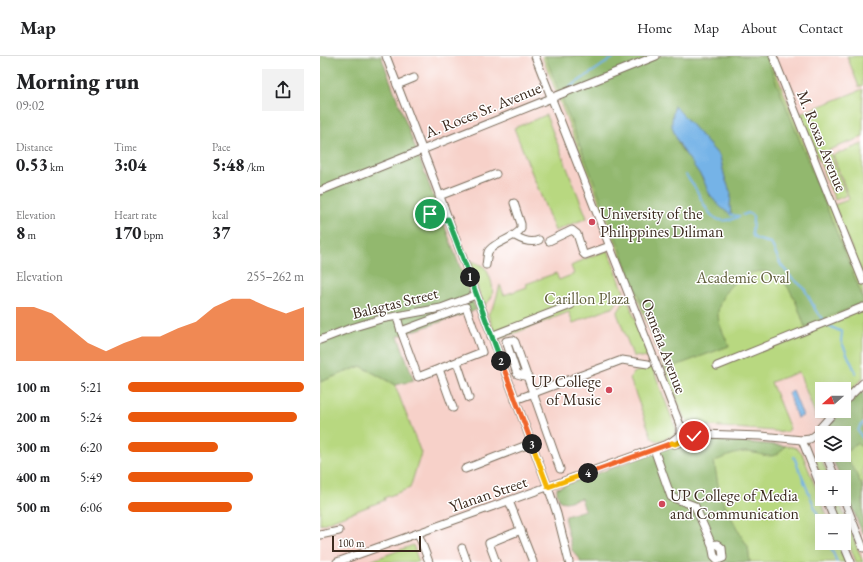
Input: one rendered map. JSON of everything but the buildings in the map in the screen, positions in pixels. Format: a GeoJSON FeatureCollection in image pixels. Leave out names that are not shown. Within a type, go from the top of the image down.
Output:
{"type":"FeatureCollection","features":[{"type":"Feature","properties":{"kind":"street"},"geometry":{"type":"LineString","coordinates":[[386,56],[440,196],[548,487],[557,514],[569,562]]}},
{"type":"Feature","properties":{"kind":"street","name":"Osmeña Avenue"},"geometry":{"type":"LineString","coordinates":[[535,56],[680,425]]}},
{"type":"Feature","properties":{"kind":"street","name":"A. Roces Sr. Avenue"},"geometry":{"type":"LineString","coordinates":[[320,191],[656,56]]}},
{"type":"Feature","properties":{"kind":"street","name":"M. Roxas Avenue"},"geometry":{"type":"LineString","coordinates":[[773,56],[863,280]]}},
{"type":"Feature","properties":{"kind":"street"},"geometry":{"type":"LineString","coordinates":[[397,85],[414,78]]}},
{"type":"Feature","properties":{"kind":"street"},"geometry":{"type":"LineString","coordinates":[[440,196],[496,174]]}},
{"type":"Feature","properties":{"kind":"street"},"geometry":{"type":"LineString","coordinates":[[486,265],[488,252],[490,249],[515,236],[521,229],[521,224],[514,203]]}},
{"type":"Feature","properties":{"kind":"street"},"geometry":{"type":"LineString","coordinates":[[444,208],[430,214],[431,221],[438,223],[448,219]]}},
{"type":"Feature","properties":{"kind":"street"},"geometry":{"type":"LineString","coordinates":[[549,241],[572,230],[577,234],[585,255],[610,246]]}},
{"type":"Feature","properties":{"kind":"street"},"geometry":{"type":"LineString","coordinates":[[515,236],[528,241],[535,242],[539,240]]}},
{"type":"Feature","properties":{"kind":"street","name":"Balagtas Street"},"geometry":{"type":"LineString","coordinates":[[320,340],[350,328],[381,319],[441,308],[476,295]]}},
{"type":"Feature","properties":{"kind":"street"},"geometry":{"type":"LineString","coordinates":[[477,339],[571,305]]}},
{"type":"Feature","properties":{"kind":"street"},"geometry":{"type":"LineString","coordinates":[[397,317],[401,331],[418,377],[482,352],[466,307],[401,331]]}},
{"type":"Feature","properties":{"kind":"street"},"geometry":{"type":"LineString","coordinates":[[716,366],[863,307]]}},
{"type":"Feature","properties":{"kind":"street"},"geometry":{"type":"LineString","coordinates":[[470,318],[483,314]]}},
{"type":"Feature","properties":{"kind":"street"},"geometry":{"type":"LineString","coordinates":[[528,377],[517,374],[506,341],[512,340],[515,342],[528,377],[560,469]]}},
{"type":"Feature","properties":{"kind":"street"},"geometry":{"type":"LineString","coordinates":[[515,400],[622,360],[648,364]]}},
{"type":"Feature","properties":{"kind":"street"},"geometry":{"type":"LineString","coordinates":[[456,362],[469,398]]}},
{"type":"Feature","properties":{"kind":"street"},"geometry":{"type":"LineString","coordinates":[[439,369],[453,408]]}},
{"type":"Feature","properties":{"kind":"street"},"geometry":{"type":"LineString","coordinates":[[851,395],[863,383]]}},
{"type":"Feature","properties":{"kind":"street"},"geometry":{"type":"LineString","coordinates":[[821,426],[828,418]]}},
{"type":"Feature","properties":{"kind":"street"},"geometry":{"type":"LineString","coordinates":[[680,425],[694,433],[702,434],[761,436],[802,440],[810,439],[815,435]]}},
{"type":"Feature","properties":{"kind":"street"},"geometry":{"type":"LineString","coordinates":[[670,443],[680,435],[680,425]]}},
{"type":"Feature","properties":{"kind":"street","name":"Ylanan Street"},"geometry":{"type":"LineString","coordinates":[[337,562],[670,443],[675,444],[702,434]]}},
{"type":"Feature","properties":{"kind":"street"},"geometry":{"type":"LineString","coordinates":[[802,440],[815,472]]}},
{"type":"Feature","properties":{"kind":"street"},"geometry":{"type":"LineString","coordinates":[[466,469],[532,443]]}},
{"type":"Feature","properties":{"kind":"street"},"geometry":{"type":"LineString","coordinates":[[654,449],[671,498],[695,506],[712,545],[714,556],[718,560],[721,560]]}},
{"type":"Feature","properties":{"kind":"street"},"geometry":{"type":"LineString","coordinates":[[509,501],[533,562]]}},
{"type":"Feature","properties":{"kind":"street"},"geometry":{"type":"LineString","coordinates":[[847,506],[863,548]]}},
{"type":"Feature","properties":{"kind":"street"},"geometry":{"type":"LineString","coordinates":[[496,562],[489,543],[521,530]]}},
{"type":"Feature","properties":{"kind":"street"},"geometry":{"type":"LineString","coordinates":[[320,534],[339,531]]}},
{"type":"Feature","properties":{"kind":"street"},"geometry":{"type":"LineString","coordinates":[[418,533],[429,562]]}},
{"type":"Feature","properties":{"kind":"street"},"geometry":{"type":"LineString","coordinates":[[462,548],[467,562]]}},
{"type":"Feature","properties":{"kind":"street"},"geometry":{"type":"LineString","coordinates":[[847,550],[851,562]]}},
{"type":"Feature","properties":{"kind":"shaded area","name":"University of the Philippines Diliman"},"geometry":{"type":"Polygon","coordinates":[[[320,56],[863,56],[863,562],[320,562],[320,56]]]}},
{"type":"Feature","properties":{"kind":"green space"},"geometry":{"type":"Polygon","coordinates":[[[320,56],[381,56],[476,310],[398,336],[414,381],[395,385],[361,366],[320,382],[320,56]]]}},
{"type":"Feature","properties":{"kind":"green space","name":"Academic Oval"},"geometry":{"type":"Polygon","coordinates":[[[542,56],[769,56],[863,289],[863,378],[851,390],[851,382],[815,382],[815,414],[799,372],[771,382],[790,429],[787,432],[696,425],[689,423],[684,418],[542,56]]]}},
{"type":"Feature","properties":{"kind":"green space","name":"Academic Oval"},"geometry":{"type":"Polygon","coordinates":[[[545,56],[766,56],[863,298],[863,303],[805,327],[793,296],[782,280],[772,274],[762,272],[751,273],[732,284],[720,303],[718,318],[729,346],[667,369],[545,56]],[[674,112],[672,125],[680,148],[693,163],[706,185],[710,196],[731,215],[731,194],[720,157],[696,130],[674,112]]]}},
{"type":"Feature","properties":{"kind":"green space"},"geometry":{"type":"Polygon","coordinates":[[[847,56],[863,56],[863,85],[859,87],[847,56]]]}},
{"type":"Feature","properties":{"kind":"green space"},"geometry":{"type":"Polygon","coordinates":[[[863,89],[863,137],[829,150],[846,194],[845,196],[835,200],[800,114],[863,89]]]}},
{"type":"Feature","properties":{"kind":"green space"},"geometry":{"type":"Polygon","coordinates":[[[546,115],[587,218],[555,231],[514,128],[546,115]]]}},
{"type":"Feature","properties":{"kind":"green space"},"geometry":{"type":"Polygon","coordinates":[[[863,144],[863,277],[834,205],[848,200],[849,198],[833,155],[863,144]]]}},
{"type":"Feature","properties":{"kind":"green space","name":"Carillon Plaza"},"geometry":{"type":"Polygon","coordinates":[[[608,250],[624,292],[614,307],[573,323],[569,312],[497,340],[488,314],[494,306],[500,285],[504,295],[527,287],[526,284],[556,273],[559,280],[574,274],[571,266],[608,250]]]}},
{"type":"Feature","properties":{"kind":"green space"},"geometry":{"type":"Polygon","coordinates":[[[472,261],[486,269],[492,283],[491,298],[484,305],[468,262],[472,261]]]}},
{"type":"Feature","properties":{"kind":"green space"},"geometry":{"type":"Polygon","coordinates":[[[627,297],[649,358],[633,356],[617,313],[627,297]]]}},
{"type":"Feature","properties":{"kind":"green space"},"geometry":{"type":"Polygon","coordinates":[[[361,366],[395,385],[421,453],[410,488],[384,498],[385,500],[320,525],[320,382],[361,366]]]}},
{"type":"Feature","properties":{"kind":"green space","name":"UP College of Music"},"geometry":{"type":"Polygon","coordinates":[[[652,366],[676,429],[674,435],[658,441],[652,438],[630,379],[633,373],[652,366]]]}},
{"type":"Feature","properties":{"kind":"green space"},"geometry":{"type":"Polygon","coordinates":[[[863,390],[863,535],[851,505],[851,470],[837,470],[834,462],[851,462],[851,426],[829,426],[836,418],[851,418],[851,403],[863,390]]]}},
{"type":"Feature","properties":{"kind":"green space"},"geometry":{"type":"Polygon","coordinates":[[[863,390],[863,448],[856,443],[851,449],[851,426],[829,426],[836,418],[851,418],[851,403],[863,390]]]}},
{"type":"Feature","properties":{"kind":"green space"},"geometry":{"type":"Polygon","coordinates":[[[695,438],[789,446],[796,448],[802,453],[815,486],[815,506],[823,506],[826,514],[815,514],[815,550],[841,550],[846,562],[724,562],[663,450],[695,438]]]}},
{"type":"Feature","properties":{"kind":"green space"},"geometry":{"type":"Polygon","coordinates":[[[695,438],[785,446],[776,455],[772,456],[751,452],[741,452],[714,461],[720,496],[748,547],[750,562],[580,562],[580,559],[572,550],[565,521],[566,516],[585,510],[581,498],[566,502],[560,501],[557,488],[695,438]]]}},
{"type":"Feature","properties":{"kind":"green space"},"geometry":{"type":"Polygon","coordinates":[[[816,462],[823,462],[826,470],[819,470],[816,462]]]}},
{"type":"Feature","properties":{"kind":"green space"},"geometry":{"type":"Polygon","coordinates":[[[834,462],[849,462],[863,488],[863,535],[851,505],[851,470],[837,470],[834,462]]]}},
{"type":"Feature","properties":{"kind":"green space"},"geometry":{"type":"Polygon","coordinates":[[[833,506],[841,506],[844,514],[836,514],[833,506]]]}},
{"type":"Feature","properties":{"kind":"green space"},"geometry":{"type":"Polygon","coordinates":[[[851,532],[863,562],[856,562],[851,550],[851,532]]]}},
{"type":"Feature","properties":{"kind":"green space"},"geometry":{"type":"Polygon","coordinates":[[[413,545],[419,562],[368,562],[413,545]]]}},
{"type":"Feature","properties":{"kind":"water"},"geometry":{"type":"Polygon","coordinates":[[[674,105],[720,157],[731,194],[731,215],[720,207],[713,199],[708,192],[703,179],[677,140],[672,126],[674,105]]]}},
{"type":"Feature","properties":{"kind":"water"},"geometry":{"type":"Polygon","coordinates":[[[793,391],[803,416],[797,418],[788,393],[793,391]]]}},
{"type":"Feature","properties":{"kind":"waterway"},"geometry":{"type":"LineString","coordinates":[[570,87],[616,56]]}},
{"type":"Feature","properties":{"kind":"waterway"},"geometry":{"type":"LineString","coordinates":[[686,175],[695,187],[708,212],[712,216],[723,221],[731,220],[740,216]]}},
{"type":"Feature","properties":{"kind":"waterway"},"geometry":{"type":"LineString","coordinates":[[743,215],[748,213],[753,216],[752,232],[754,238],[771,243],[781,265],[790,276],[804,288],[816,311],[823,320]]}},
{"type":"Feature","properties":{"kind":"waterway"},"geometry":{"type":"LineString","coordinates":[[731,215],[739,216]]}},
{"type":"Feature","properties":{"kind":"waterway"},"geometry":{"type":"LineString","coordinates":[[825,324],[842,332],[841,341],[856,373]]}},
{"type":"Feature","properties":{"kind":"waterway"},"geometry":{"type":"LineString","coordinates":[[863,423],[858,431],[863,439]]}},
{"type":"Feature","properties":{"kind":"waterway"},"geometry":{"type":"LineString","coordinates":[[794,457],[817,514]]}},
{"type":"Feature","properties":{"kind":"waterway"},"geometry":{"type":"LineString","coordinates":[[832,550],[837,562]]}},
{"type":"Feature","properties":{"kind":"place","name":"University of the Philippines Diliman"},"geometry":{"type":"Point","coordinates":[592,222]}},
{"type":"Feature","properties":{"kind":"place","name":"UP College of Music"},"geometry":{"type":"Point","coordinates":[609,390]}},
{"type":"Feature","properties":{"kind":"place","name":"UP College of Media and Communication"},"geometry":{"type":"Point","coordinates":[662,504]}},
{"type":"Feature","properties":{"kind":"route"},"geometry":{"type":"LineString","coordinates":[[430,214],[431,221],[434,223],[448,219],[548,487],[670,443],[675,444],[694,436]]}}]}
